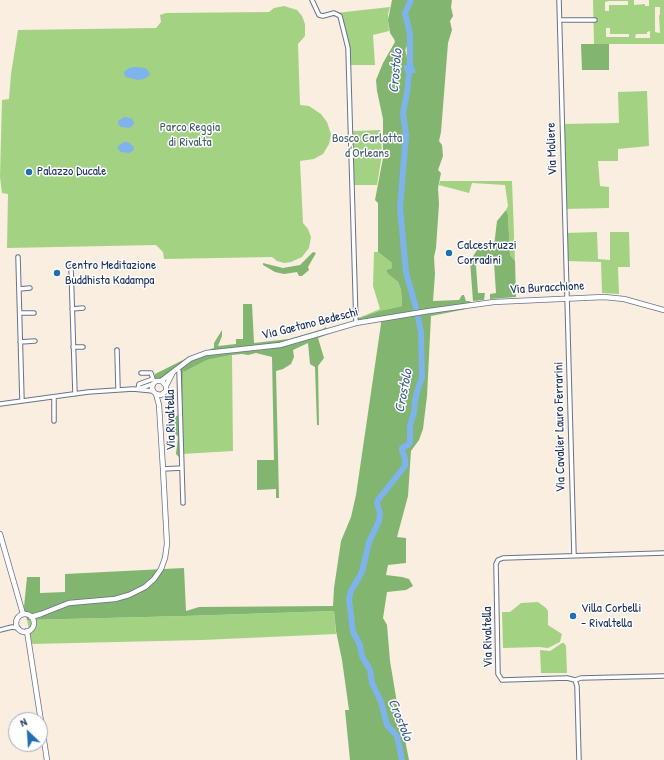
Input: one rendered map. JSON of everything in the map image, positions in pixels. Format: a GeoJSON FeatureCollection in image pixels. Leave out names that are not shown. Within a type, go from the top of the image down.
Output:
{"type":"FeatureCollection","features":[{"type":"Feature","properties":{"kind":"main road","name":"Via Buracchione"},"geometry":{"type":"LineString","coordinates":[[431,311],[493,302],[614,297],[664,310]]}},
{"type":"Feature","properties":{"kind":"main road","name":"Via Gaetano Bedeschi"},"geometry":{"type":"LineString","coordinates":[[161,381],[177,371],[190,359],[206,352],[280,345],[356,323],[431,311]]}},
{"type":"Feature","properties":{"kind":"main road","name":"Via Gaetano Bedeschi"},"geometry":{"type":"LineString","coordinates":[[166,386],[177,371]]}},
{"type":"Feature","properties":{"kind":"main road"},"geometry":{"type":"LineString","coordinates":[[32,619],[73,602],[123,598],[139,591],[154,579],[163,563],[166,544],[159,405],[153,384],[156,381],[161,381],[166,386],[166,390],[159,405]]}},
{"type":"Feature","properties":{"kind":"main road"},"geometry":{"type":"LineString","coordinates":[[155,393],[163,394]]}},
{"type":"Feature","properties":{"kind":"main road"},"geometry":{"type":"LineString","coordinates":[[0,534],[23,614],[32,619]]}},
{"type":"Feature","properties":{"kind":"main road"},"geometry":{"type":"LineString","coordinates":[[23,614],[17,619],[15,627],[22,631],[28,631],[32,628],[32,619]]}},
{"type":"Feature","properties":{"kind":"main road"},"geometry":{"type":"LineString","coordinates":[[28,631],[47,760]]}},
{"type":"Feature","properties":{"kind":"street"},"geometry":{"type":"LineString","coordinates":[[312,0],[319,15],[323,16],[334,13],[340,16],[348,48],[356,323]]}},
{"type":"Feature","properties":{"kind":"street","name":"Via Moliere"},"geometry":{"type":"LineString","coordinates":[[559,0],[567,298]]}},
{"type":"Feature","properties":{"kind":"street"},"geometry":{"type":"LineString","coordinates":[[560,20],[595,20]]}},
{"type":"Feature","properties":{"kind":"street"},"geometry":{"type":"LineString","coordinates":[[18,257],[22,401]]}},
{"type":"Feature","properties":{"kind":"street"},"geometry":{"type":"LineString","coordinates":[[71,267],[74,274],[72,309],[75,394]]}},
{"type":"Feature","properties":{"kind":"street"},"geometry":{"type":"LineString","coordinates":[[18,289],[30,288]]}},
{"type":"Feature","properties":{"kind":"street","name":"Via Cavalier Lauro Ferrarini"},"geometry":{"type":"LineString","coordinates":[[567,298],[574,555]]}},
{"type":"Feature","properties":{"kind":"street"},"geometry":{"type":"LineString","coordinates":[[72,309],[83,308]]}},
{"type":"Feature","properties":{"kind":"street"},"geometry":{"type":"LineString","coordinates":[[20,313],[34,313]]}},
{"type":"Feature","properties":{"kind":"street"},"geometry":{"type":"LineString","coordinates":[[20,342],[34,341]]}},
{"type":"Feature","properties":{"kind":"street"},"geometry":{"type":"LineString","coordinates":[[74,347],[83,347]]}},
{"type":"Feature","properties":{"kind":"street"},"geometry":{"type":"LineString","coordinates":[[117,350],[118,389]]}},
{"type":"Feature","properties":{"kind":"street","name":"Via Rivaltella"},"geometry":{"type":"LineString","coordinates":[[177,371],[183,503]]}},
{"type":"Feature","properties":{"kind":"street"},"geometry":{"type":"LineString","coordinates":[[139,389],[138,384],[152,379],[152,373],[141,373]]}},
{"type":"Feature","properties":{"kind":"street"},"geometry":{"type":"LineString","coordinates":[[139,389],[153,384]]}},
{"type":"Feature","properties":{"kind":"street"},"geometry":{"type":"LineString","coordinates":[[0,404],[118,389],[139,389],[155,393]]}},
{"type":"Feature","properties":{"kind":"street"},"geometry":{"type":"LineString","coordinates":[[54,397],[54,421]]}},
{"type":"Feature","properties":{"kind":"street","name":"Via Rivaltella"},"geometry":{"type":"LineString","coordinates":[[163,469],[182,468]]}},
{"type":"Feature","properties":{"kind":"street"},"geometry":{"type":"LineString","coordinates":[[574,555],[664,553]]}},
{"type":"Feature","properties":{"kind":"street","name":"Via Rivaltella"},"geometry":{"type":"LineString","coordinates":[[574,555],[500,559],[496,564],[498,590],[498,674],[500,679],[505,681],[567,678],[575,680],[581,678],[664,676]]}},
{"type":"Feature","properties":{"kind":"street"},"geometry":{"type":"LineString","coordinates":[[0,630],[15,627]]}},
{"type":"Feature","properties":{"kind":"street"},"geometry":{"type":"LineString","coordinates":[[575,680],[577,686],[579,760]]}},
{"type":"Feature","properties":{"kind":"green space"},"geometry":{"type":"Polygon","coordinates":[[[392,0],[452,0],[451,7],[453,16],[450,21],[452,30],[448,43],[439,141],[442,145],[443,156],[438,170],[441,173],[438,188],[439,204],[434,257],[435,274],[433,301],[459,300],[462,295],[464,295],[466,301],[469,301],[475,305],[466,309],[431,316],[427,396],[423,429],[419,440],[411,451],[408,496],[397,537],[406,538],[406,563],[388,565],[386,575],[409,579],[413,586],[406,590],[387,592],[383,618],[387,625],[390,661],[402,733],[409,760],[350,760],[345,710],[349,710],[334,611],[27,620],[24,607],[27,577],[40,577],[40,593],[65,592],[65,574],[184,568],[186,611],[199,607],[333,606],[334,588],[341,541],[351,517],[356,495],[381,324],[380,317],[364,320],[356,319],[379,311],[402,306],[401,290],[398,282],[388,274],[386,270],[392,268],[392,263],[378,252],[378,203],[375,200],[383,158],[383,119],[376,80],[383,63],[395,42],[390,33],[388,20],[392,0]]]}},
{"type":"Feature","properties":{"kind":"green space"},"geometry":{"type":"Polygon","coordinates":[[[593,0],[634,0],[634,5],[645,4],[645,6],[649,6],[649,0],[664,0],[664,44],[594,44],[593,0]],[[628,1],[605,2],[605,11],[609,11],[609,5],[628,5],[628,1]],[[655,7],[655,32],[660,33],[660,7],[655,7]],[[606,28],[606,37],[629,37],[629,34],[610,34],[610,28],[606,28]],[[650,31],[647,32],[647,34],[636,34],[635,38],[650,38],[650,31]]]}},
{"type":"Feature","properties":{"kind":"green space","name":"Parco Reggia di Rivalta"},"geometry":{"type":"Polygon","coordinates":[[[284,6],[297,10],[302,16],[305,24],[305,36],[298,44],[300,105],[309,106],[321,114],[327,122],[331,134],[329,144],[323,154],[314,159],[300,161],[303,223],[308,229],[311,237],[309,248],[302,257],[291,262],[284,263],[277,261],[272,257],[164,259],[163,252],[156,245],[7,248],[8,194],[2,193],[0,177],[2,100],[9,99],[11,74],[18,30],[156,28],[161,22],[160,15],[166,13],[269,12],[274,8],[284,6]]]}},
{"type":"Feature","properties":{"kind":"green space"},"geometry":{"type":"Polygon","coordinates":[[[390,7],[388,14],[389,31],[373,35],[375,65],[348,65],[348,48],[340,16],[336,13],[390,7]]]}},
{"type":"Feature","properties":{"kind":"green space"},"geometry":{"type":"Polygon","coordinates":[[[581,44],[609,44],[609,70],[582,70],[581,44]]]}},
{"type":"Feature","properties":{"kind":"green space"},"geometry":{"type":"Polygon","coordinates":[[[647,91],[649,146],[618,149],[618,161],[598,161],[600,186],[609,187],[609,208],[564,209],[562,124],[619,123],[618,92],[647,91]]]}},
{"type":"Feature","properties":{"kind":"green space","name":"Bosco Carlotta d'Orleans"},"geometry":{"type":"Polygon","coordinates":[[[380,130],[382,133],[381,161],[377,185],[353,185],[351,133],[354,131],[380,130]]]}},
{"type":"Feature","properties":{"kind":"green space"},"geometry":{"type":"Polygon","coordinates":[[[440,181],[512,181],[515,261],[510,255],[508,215],[506,210],[508,206],[505,185],[472,183],[469,193],[439,185],[440,181]]]}},
{"type":"Feature","properties":{"kind":"green space"},"geometry":{"type":"Polygon","coordinates":[[[506,210],[508,215],[510,255],[515,261],[516,297],[490,299],[490,294],[496,293],[494,263],[478,263],[476,266],[478,293],[485,293],[484,300],[473,301],[470,261],[481,244],[494,246],[497,221],[506,210]]]}},
{"type":"Feature","properties":{"kind":"green space"},"geometry":{"type":"Polygon","coordinates":[[[597,232],[598,259],[610,260],[610,232],[629,232],[630,267],[618,267],[619,294],[602,293],[601,262],[566,261],[565,233],[597,232]]]}},
{"type":"Feature","properties":{"kind":"green space"},"geometry":{"type":"Polygon","coordinates":[[[313,252],[316,253],[308,267],[309,270],[302,276],[299,276],[297,272],[284,274],[275,272],[263,265],[263,263],[283,268],[300,265],[313,252]]]}},
{"type":"Feature","properties":{"kind":"green space"},"geometry":{"type":"Polygon","coordinates":[[[374,252],[378,252],[392,263],[392,268],[386,270],[388,274],[398,282],[401,290],[402,306],[379,311],[356,319],[380,309],[373,286],[374,252]]]}},
{"type":"Feature","properties":{"kind":"green space"},"geometry":{"type":"Polygon","coordinates":[[[243,304],[252,304],[254,343],[289,339],[326,327],[329,334],[318,338],[324,358],[318,366],[319,425],[317,425],[315,367],[310,364],[308,343],[293,350],[294,357],[291,364],[276,371],[279,498],[276,498],[276,489],[257,490],[257,460],[274,460],[272,357],[256,353],[248,355],[232,355],[207,360],[184,372],[183,371],[182,460],[176,454],[178,437],[175,433],[173,418],[180,414],[179,371],[167,378],[155,379],[155,374],[193,355],[214,348],[214,343],[222,330],[222,336],[218,346],[236,344],[236,339],[243,339],[243,304]]]}},
{"type":"Feature","properties":{"kind":"green space"},"geometry":{"type":"Polygon","coordinates":[[[232,355],[233,451],[182,454],[183,370],[184,372],[207,360],[232,355]]]}},
{"type":"Feature","properties":{"kind":"green space"},"geometry":{"type":"Polygon","coordinates":[[[538,602],[546,608],[548,611],[548,625],[562,634],[560,642],[548,648],[503,648],[502,612],[510,612],[521,603],[538,602]]]}},
{"type":"Feature","properties":{"kind":"green space"},"geometry":{"type":"Polygon","coordinates":[[[334,611],[336,634],[202,640],[32,644],[27,620],[185,616],[334,611]]]}},
{"type":"Feature","properties":{"kind":"green space"},"geometry":{"type":"Polygon","coordinates":[[[562,643],[566,646],[567,673],[541,673],[540,650],[550,651],[562,643]]]}},
{"type":"Feature","properties":{"kind":"sand"},"geometry":{"type":"Polygon","coordinates":[[[409,42],[413,42],[413,64],[409,65],[405,50],[409,42]]]}},
{"type":"Feature","properties":{"kind":"water"},"geometry":{"type":"Polygon","coordinates":[[[413,64],[416,73],[412,73],[409,77],[404,71],[404,65],[413,64]]]}},
{"type":"Feature","properties":{"kind":"water"},"geometry":{"type":"Polygon","coordinates":[[[129,68],[145,68],[148,70],[150,75],[144,79],[138,80],[126,77],[124,72],[129,68]]]}},
{"type":"Feature","properties":{"kind":"water"},"geometry":{"type":"Polygon","coordinates":[[[124,117],[131,118],[134,124],[129,128],[121,127],[118,124],[118,121],[124,117]]]}},
{"type":"Feature","properties":{"kind":"water"},"geometry":{"type":"Polygon","coordinates":[[[124,142],[128,142],[133,146],[133,151],[129,153],[121,152],[118,149],[118,146],[124,142]]]}},
{"type":"Feature","properties":{"kind":"waterway","name":"Crostolo"},"geometry":{"type":"LineString","coordinates":[[402,760],[397,736],[387,725],[381,702],[372,683],[370,670],[362,656],[360,645],[353,632],[349,599],[351,591],[362,572],[369,542],[379,521],[380,513],[377,503],[378,500],[405,466],[405,458],[402,448],[410,442],[410,425],[414,413],[417,392],[422,377],[421,332],[406,272],[400,207],[406,135],[403,113],[410,64],[410,34],[405,13],[411,0]]}},
{"type":"Feature","properties":{"kind":"place","name":"Palazzo Ducale"},"geometry":{"type":"Point","coordinates":[29,172]}},
{"type":"Feature","properties":{"kind":"place","name":"Calcestruzzi Corradini"},"geometry":{"type":"Point","coordinates":[449,253]}},
{"type":"Feature","properties":{"kind":"place","name":"Centro Meditazione Buddhista Kadampa"},"geometry":{"type":"Point","coordinates":[57,273]}},
{"type":"Feature","properties":{"kind":"place","name":"Villa Corbelli - Rivaltella"},"geometry":{"type":"Point","coordinates":[573,616]}}]}
